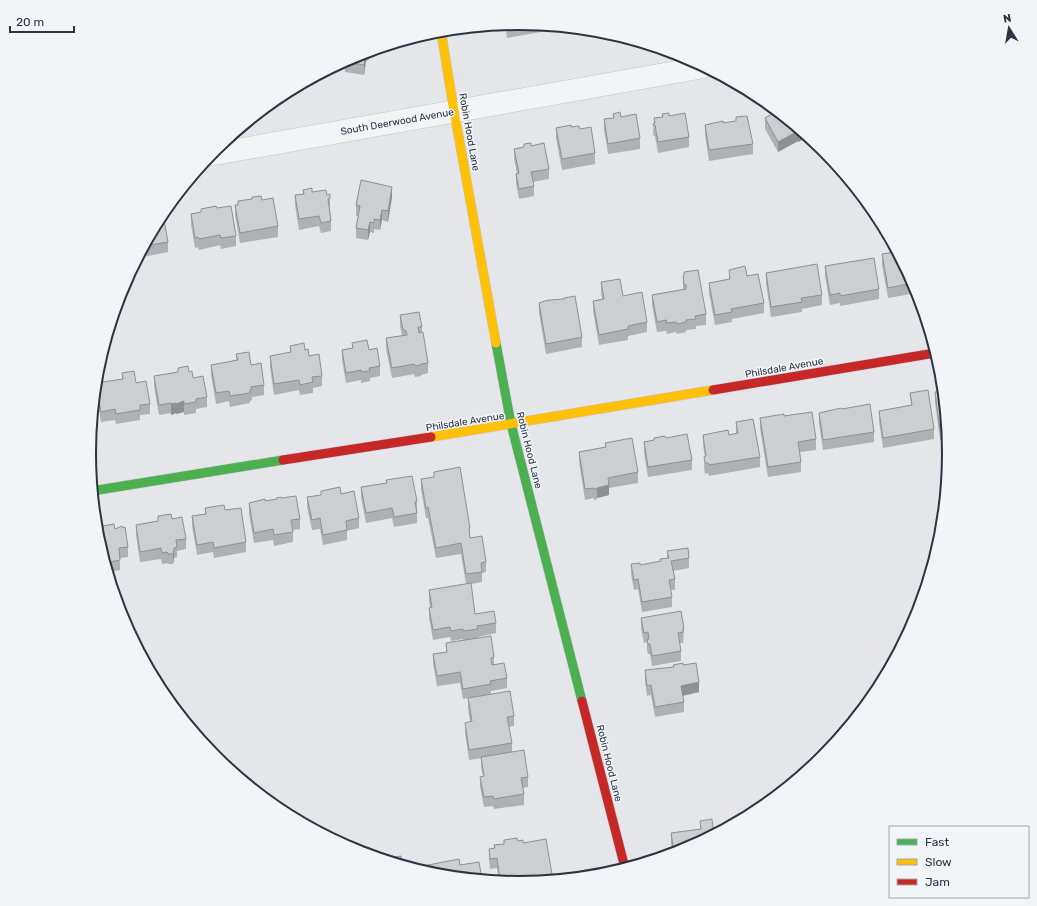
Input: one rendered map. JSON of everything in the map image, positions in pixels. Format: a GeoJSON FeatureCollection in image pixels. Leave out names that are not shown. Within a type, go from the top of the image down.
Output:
{"type":"FeatureCollection","features":[{"type":"Feature","properties":{"kind":"street","name":"Robin Hood Lane"},"geometry":{"type":"LineString","coordinates":[[442,37],[511,424],[625,863]]}},
{"type":"Feature","properties":{"kind":"street","name":"South Deerwood Avenue"},"geometry":{"type":"LineString","coordinates":[[220,153],[694,69]]}},
{"type":"Feature","properties":{"kind":"street","name":"Philsdale Avenue"},"geometry":{"type":"LineString","coordinates":[[97,490],[511,424],[929,354]]}},
{"type":"Feature","properties":{"kind":"building"},"geometry":{"type":"Polygon","coordinates":[[[365,59],[364,65],[354,63],[365,59]]]}},
{"type":"Feature","properties":{"kind":"building"},"geometry":{"type":"Polygon","coordinates":[[[620,112],[621,117],[636,114],[640,138],[608,144],[604,119],[614,118],[613,114],[620,112]]]}},
{"type":"Feature","properties":{"kind":"building"},"geometry":{"type":"Polygon","coordinates":[[[669,113],[669,116],[685,113],[689,137],[658,142],[655,125],[654,126],[653,124],[655,123],[654,118],[663,117],[662,114],[669,113]]]}},
{"type":"Feature","properties":{"kind":"building"},"geometry":{"type":"Polygon","coordinates":[[[772,114],[795,133],[778,142],[765,118],[772,114]]]}},
{"type":"Feature","properties":{"kind":"building"},"geometry":{"type":"Polygon","coordinates":[[[747,116],[753,144],[709,150],[705,125],[723,121],[723,123],[736,121],[736,117],[747,116]]]}},
{"type":"Feature","properties":{"kind":"building"},"geometry":{"type":"Polygon","coordinates":[[[571,125],[571,127],[579,126],[580,129],[591,127],[595,153],[562,159],[556,128],[571,125]]]}},
{"type":"Feature","properties":{"kind":"building"},"geometry":{"type":"Polygon","coordinates":[[[531,143],[531,146],[544,143],[549,169],[531,172],[534,186],[519,189],[516,174],[519,173],[514,149],[524,147],[524,144],[531,143]]]}},
{"type":"Feature","properties":{"kind":"building"},"geometry":{"type":"Polygon","coordinates":[[[361,180],[392,187],[388,211],[382,210],[380,220],[374,219],[374,223],[370,222],[368,230],[356,228],[360,206],[356,205],[361,180]]]}},
{"type":"Feature","properties":{"kind":"building"},"geometry":{"type":"Polygon","coordinates":[[[312,188],[312,192],[326,190],[327,195],[330,194],[330,198],[328,199],[331,221],[321,223],[319,216],[299,219],[295,195],[304,194],[303,190],[312,188]]]}},
{"type":"Feature","properties":{"kind":"building"},"geometry":{"type":"Polygon","coordinates":[[[261,196],[262,200],[273,198],[278,226],[240,233],[235,205],[238,205],[238,201],[261,196]]]}},
{"type":"Feature","properties":{"kind":"building"},"geometry":{"type":"Polygon","coordinates":[[[216,206],[217,208],[231,206],[236,236],[221,238],[220,235],[199,239],[198,237],[195,238],[191,214],[201,212],[201,209],[216,206]]]}},
{"type":"Feature","properties":{"kind":"building"},"geometry":{"type":"Polygon","coordinates":[[[164,222],[168,242],[150,245],[164,222]]]}},
{"type":"Feature","properties":{"kind":"building"},"geometry":{"type":"Polygon","coordinates":[[[891,253],[906,284],[888,288],[882,254],[891,253]]]}},
{"type":"Feature","properties":{"kind":"building"},"geometry":{"type":"Polygon","coordinates":[[[874,258],[879,289],[840,296],[840,293],[830,295],[825,266],[874,258]]]}},
{"type":"Feature","properties":{"kind":"building"},"geometry":{"type":"Polygon","coordinates":[[[817,264],[822,295],[801,298],[802,302],[771,307],[766,273],[817,264]]]}},
{"type":"Feature","properties":{"kind":"building"},"geometry":{"type":"Polygon","coordinates":[[[745,266],[747,276],[758,274],[764,303],[731,309],[732,312],[715,315],[709,283],[730,279],[729,270],[745,266]]]}},
{"type":"Feature","properties":{"kind":"building"},"geometry":{"type":"Polygon","coordinates":[[[698,270],[706,314],[695,316],[696,319],[686,320],[686,322],[677,324],[676,322],[667,323],[666,320],[657,322],[652,295],[686,289],[686,285],[684,285],[684,272],[698,270]]]}},
{"type":"Feature","properties":{"kind":"building"},"geometry":{"type":"Polygon","coordinates":[[[620,279],[623,296],[642,292],[647,322],[628,326],[628,329],[599,335],[593,301],[604,299],[601,282],[620,279]]]}},
{"type":"Feature","properties":{"kind":"building"},"geometry":{"type":"Polygon","coordinates":[[[575,296],[582,337],[546,344],[539,303],[548,300],[564,299],[575,296]]]}},
{"type":"Feature","properties":{"kind":"building"},"geometry":{"type":"Polygon","coordinates":[[[419,312],[422,327],[418,327],[419,333],[423,332],[428,363],[392,368],[386,338],[407,335],[406,331],[403,329],[400,315],[419,312]]]}},
{"type":"Feature","properties":{"kind":"building"},"geometry":{"type":"Polygon","coordinates":[[[367,340],[369,350],[377,348],[380,366],[369,368],[370,371],[361,372],[361,370],[346,373],[342,350],[353,348],[352,343],[367,340]]]}},
{"type":"Feature","properties":{"kind":"building"},"geometry":{"type":"Polygon","coordinates":[[[304,343],[305,350],[308,349],[309,356],[319,354],[322,376],[312,377],[313,382],[300,385],[299,380],[274,384],[270,356],[291,352],[290,346],[304,343]]]}},
{"type":"Feature","properties":{"kind":"building"},"geometry":{"type":"Polygon","coordinates":[[[249,352],[251,365],[261,363],[264,385],[251,387],[252,390],[250,390],[250,393],[230,396],[229,391],[216,393],[211,365],[238,360],[236,354],[249,352]]]}},
{"type":"Feature","properties":{"kind":"building"},"geometry":{"type":"Polygon","coordinates":[[[188,366],[189,372],[192,371],[193,378],[203,376],[207,397],[196,399],[196,402],[184,404],[184,401],[176,404],[171,403],[159,405],[154,376],[178,372],[178,368],[188,366]]]}},
{"type":"Feature","properties":{"kind":"building"},"geometry":{"type":"Polygon","coordinates":[[[134,371],[136,383],[146,381],[150,404],[140,405],[140,410],[116,414],[115,409],[101,412],[99,399],[102,382],[123,379],[122,373],[134,371]]]}},
{"type":"Feature","properties":{"kind":"building"},"geometry":{"type":"Polygon","coordinates":[[[928,390],[934,429],[883,438],[879,411],[912,405],[910,393],[928,390]]]}},
{"type":"Feature","properties":{"kind":"building"},"geometry":{"type":"Polygon","coordinates":[[[935,392],[937,392],[938,398],[941,432],[940,430],[935,392]]]}},
{"type":"Feature","properties":{"kind":"building"},"geometry":{"type":"Polygon","coordinates":[[[870,404],[874,432],[823,440],[819,413],[870,404]]]}},
{"type":"Feature","properties":{"kind":"building"},"geometry":{"type":"Polygon","coordinates":[[[812,412],[816,439],[798,442],[801,462],[768,467],[760,418],[784,414],[784,416],[812,412]]]}},
{"type":"Feature","properties":{"kind":"building"},"geometry":{"type":"Polygon","coordinates":[[[753,419],[760,457],[709,465],[708,463],[705,463],[704,457],[706,456],[703,435],[728,430],[729,435],[738,433],[736,422],[753,419]]]}},
{"type":"Feature","properties":{"kind":"building"},"geometry":{"type":"Polygon","coordinates":[[[687,434],[692,460],[648,467],[644,442],[654,440],[654,438],[665,436],[666,438],[687,434]]]}},
{"type":"Feature","properties":{"kind":"building"},"geometry":{"type":"Polygon","coordinates":[[[632,438],[638,472],[608,478],[609,485],[597,489],[585,489],[579,452],[606,447],[605,443],[632,438]]]}},
{"type":"Feature","properties":{"kind":"building"},"geometry":{"type":"Polygon","coordinates":[[[460,467],[470,528],[470,538],[482,536],[486,562],[481,563],[482,572],[466,574],[461,543],[436,548],[428,507],[426,508],[421,479],[434,477],[434,472],[460,467]]]}},
{"type":"Feature","properties":{"kind":"building"},"geometry":{"type":"Polygon","coordinates":[[[412,476],[417,501],[415,502],[417,513],[394,517],[392,508],[366,513],[361,487],[387,483],[386,480],[412,476]]]}},
{"type":"Feature","properties":{"kind":"building"},"geometry":{"type":"Polygon","coordinates":[[[340,487],[341,494],[354,491],[359,518],[346,521],[347,530],[323,535],[320,518],[312,520],[307,497],[321,495],[321,491],[340,487]]]}},
{"type":"Feature","properties":{"kind":"building"},"geometry":{"type":"Polygon","coordinates":[[[296,496],[300,519],[291,520],[293,532],[274,535],[273,529],[254,533],[249,503],[265,499],[265,501],[281,497],[296,496]]]}},
{"type":"Feature","properties":{"kind":"building"},"geometry":{"type":"Polygon","coordinates":[[[224,505],[225,510],[241,508],[246,542],[214,548],[213,542],[197,545],[192,516],[206,514],[205,508],[224,505]]]}},
{"type":"Feature","properties":{"kind":"building"},"geometry":{"type":"Polygon","coordinates":[[[171,514],[172,519],[182,517],[186,539],[176,540],[177,547],[174,548],[173,554],[168,554],[167,552],[162,553],[161,548],[140,552],[136,525],[158,521],[158,516],[171,514]]]}},
{"type":"Feature","properties":{"kind":"building"},"geometry":{"type":"Polygon","coordinates":[[[114,524],[115,529],[122,526],[123,528],[125,527],[128,547],[119,548],[120,560],[110,562],[102,526],[114,524]]]}},
{"type":"Feature","properties":{"kind":"building"},"geometry":{"type":"Polygon","coordinates":[[[688,548],[689,558],[671,561],[675,579],[669,580],[672,597],[642,602],[638,579],[634,580],[631,564],[640,563],[640,565],[661,561],[660,559],[669,558],[667,551],[688,548]]]}},
{"type":"Feature","properties":{"kind":"building"},"geometry":{"type":"Polygon","coordinates":[[[471,583],[475,614],[494,611],[496,623],[477,626],[478,629],[463,631],[463,629],[451,631],[450,627],[433,630],[429,608],[432,607],[429,590],[471,583]]]}},
{"type":"Feature","properties":{"kind":"building"},"geometry":{"type":"Polygon","coordinates":[[[681,611],[684,628],[683,632],[678,633],[681,651],[652,656],[650,644],[648,644],[647,639],[649,639],[648,632],[644,633],[641,618],[681,611]]]}},
{"type":"Feature","properties":{"kind":"building"},"geometry":{"type":"Polygon","coordinates":[[[491,636],[494,657],[491,658],[492,665],[504,663],[507,678],[490,681],[491,684],[463,689],[460,672],[437,676],[433,654],[447,652],[446,643],[491,636]]]}},
{"type":"Feature","properties":{"kind":"building"},"geometry":{"type":"Polygon","coordinates":[[[683,663],[683,665],[696,663],[699,682],[681,686],[684,702],[655,707],[651,685],[647,686],[645,670],[674,667],[673,665],[683,663]]]}},
{"type":"Feature","properties":{"kind":"building"},"geometry":{"type":"Polygon","coordinates":[[[510,691],[514,716],[507,717],[512,743],[469,750],[465,723],[472,721],[468,698],[510,691]]]}},
{"type":"Feature","properties":{"kind":"building"},"geometry":{"type":"Polygon","coordinates":[[[524,750],[528,777],[521,778],[524,794],[494,799],[493,796],[484,797],[480,777],[484,776],[481,757],[524,750]]]}},
{"type":"Feature","properties":{"kind":"building"},"geometry":{"type":"Polygon","coordinates":[[[712,819],[713,828],[673,847],[671,833],[701,829],[700,821],[712,819]]]}},
{"type":"Feature","properties":{"kind":"building"},"geometry":{"type":"Polygon","coordinates":[[[517,838],[518,841],[523,840],[523,843],[546,839],[552,874],[499,875],[497,858],[490,859],[489,849],[495,848],[494,845],[504,844],[504,840],[517,838]]]}},
{"type":"Feature","properties":{"kind":"building"},"geometry":{"type":"Polygon","coordinates":[[[401,856],[401,860],[394,857],[401,856]]]}},
{"type":"Feature","properties":{"kind":"building"},"geometry":{"type":"Polygon","coordinates":[[[459,859],[460,865],[479,862],[481,874],[436,868],[425,866],[459,859]]]}},
{"type":"Feature","properties":{"kind":"traffic: fast"},"geometry":{"type":"LineString","coordinates":[[496,343],[511,424],[582,701]]}},
{"type":"Feature","properties":{"kind":"traffic: fast"},"geometry":{"type":"LineString","coordinates":[[97,490],[283,460]]}},
{"type":"Feature","properties":{"kind":"traffic: slow"},"geometry":{"type":"LineString","coordinates":[[442,37],[496,343]]}},
{"type":"Feature","properties":{"kind":"traffic: slow"},"geometry":{"type":"LineString","coordinates":[[431,437],[713,390]]}},
{"type":"Feature","properties":{"kind":"traffic: jam"},"geometry":{"type":"LineString","coordinates":[[713,390],[929,354]]}},
{"type":"Feature","properties":{"kind":"traffic: jam"},"geometry":{"type":"LineString","coordinates":[[283,460],[431,437]]}},
{"type":"Feature","properties":{"kind":"traffic: jam"},"geometry":{"type":"LineString","coordinates":[[582,701],[624,863]]}}]}
